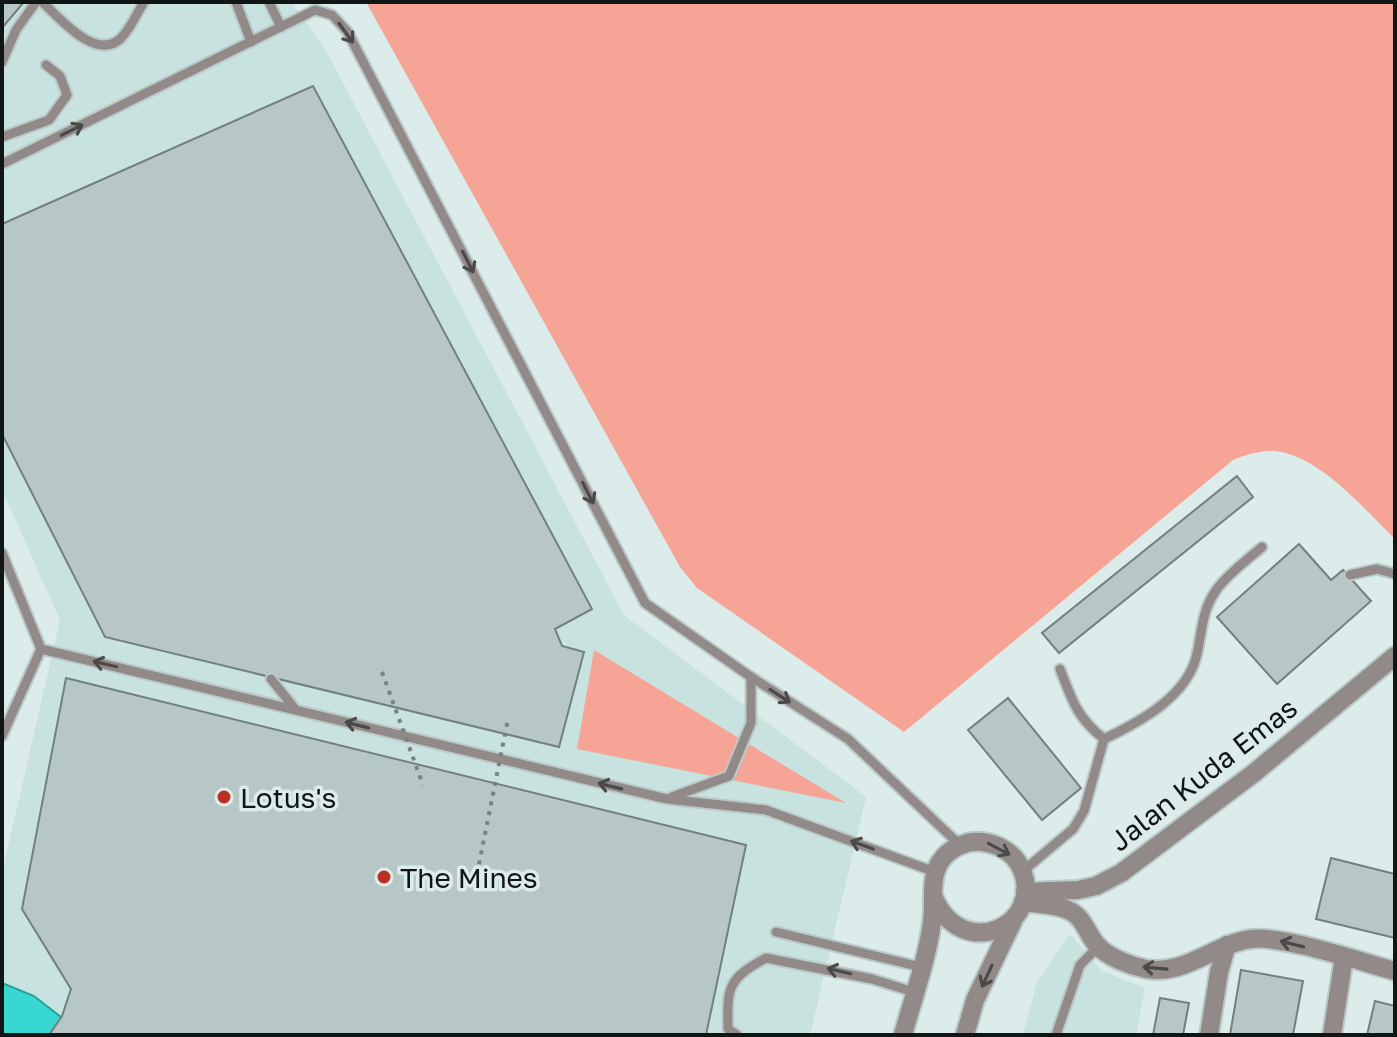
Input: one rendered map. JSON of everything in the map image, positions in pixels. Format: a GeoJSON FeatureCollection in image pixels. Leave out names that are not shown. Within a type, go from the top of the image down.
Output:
{"type":"FeatureCollection","features":[{"type":"Feature","properties":{"kind":"street","name":"Jalan Kuda Emas"},"geometry":{"type":"LineString","coordinates":[[1021,904],[1096,886],[1121,873],[1254,773],[1395,656]]}},
{"type":"Feature","properties":{"kind":"street"},"geometry":{"type":"LineString","coordinates":[[903,1035],[932,923],[935,872],[945,855],[960,845],[976,841],[992,843],[1006,850],[1023,871],[1021,904],[975,1000],[965,1035]]}},
{"type":"Feature","properties":{"kind":"street"},"geometry":{"type":"LineString","coordinates":[[934,898],[941,913],[952,925],[968,932],[993,931],[1021,904]]}},
{"type":"Feature","properties":{"kind":"street"},"geometry":{"type":"LineString","coordinates":[[1021,904],[1067,909],[1078,915],[1098,947],[1119,960],[1146,969],[1171,970],[1227,945],[1253,939],[1280,941],[1395,971]]}},
{"type":"Feature","properties":{"kind":"street"},"geometry":{"type":"LineString","coordinates":[[1209,1035],[1219,972],[1227,945]]}},
{"type":"Feature","properties":{"kind":"street"},"geometry":{"type":"LineString","coordinates":[[1332,1035],[1344,957]]}},
{"type":"Feature","properties":{"kind":"lane"},"geometry":{"type":"LineString","coordinates":[[2,62],[16,30],[39,2],[89,43],[101,45],[112,44],[121,38],[144,2]]}},
{"type":"Feature","properties":{"kind":"lane"},"geometry":{"type":"LineString","coordinates":[[236,2],[251,42]]}},
{"type":"Feature","properties":{"kind":"lane"},"geometry":{"type":"LineString","coordinates":[[269,2],[281,27]]}},
{"type":"Feature","properties":{"kind":"lane"},"geometry":{"type":"LineString","coordinates":[[2,164],[315,10],[332,15],[347,31],[645,603],[751,677],[848,739],[960,845]]}},
{"type":"Feature","properties":{"kind":"lane"},"geometry":{"type":"LineString","coordinates":[[2,137],[49,120],[67,95],[60,76],[46,65]]}},
{"type":"Feature","properties":{"kind":"lane"},"geometry":{"type":"LineString","coordinates":[[1023,871],[1073,829],[1084,811],[1104,739],[1129,727],[1173,696],[1190,674],[1206,608],[1217,589],[1262,547]]}},
{"type":"Feature","properties":{"kind":"lane"},"geometry":{"type":"LineString","coordinates":[[2,553],[41,649],[2,736]]}},
{"type":"Feature","properties":{"kind":"lane"},"geometry":{"type":"LineString","coordinates":[[1350,575],[1377,569],[1395,574]]}},
{"type":"Feature","properties":{"kind":"lane"},"geometry":{"type":"LineString","coordinates":[[41,649],[667,799],[766,810],[935,872]]}},
{"type":"Feature","properties":{"kind":"lane"},"geometry":{"type":"LineString","coordinates":[[1060,669],[1077,713],[1104,739]]}},
{"type":"Feature","properties":{"kind":"lane"},"geometry":{"type":"LineString","coordinates":[[667,799],[729,776],[751,723],[751,677]]}},
{"type":"Feature","properties":{"kind":"lane"},"geometry":{"type":"LineString","coordinates":[[271,679],[296,710]]}},
{"type":"Feature","properties":{"kind":"lane"},"geometry":{"type":"LineString","coordinates":[[776,932],[921,967]]}},
{"type":"Feature","properties":{"kind":"lane"},"geometry":{"type":"LineString","coordinates":[[1056,1035],[1080,965],[1098,947]]}},
{"type":"Feature","properties":{"kind":"lane"},"geometry":{"type":"LineString","coordinates":[[737,1035],[728,1029],[727,995],[742,971],[766,958],[872,979],[914,992]]}},
{"type":"Feature","properties":{"kind":"path"},"geometry":{"type":"LineString","coordinates":[[382,672],[423,785]]}},
{"type":"Feature","properties":{"kind":"path"},"geometry":{"type":"LineString","coordinates":[[477,874],[508,719]]}},
{"type":"Feature","properties":{"kind":"shaded area"},"geometry":{"type":"Polygon","coordinates":[[[2,2],[291,2],[323,45],[624,615],[866,797],[810,1035],[2,1035],[2,873],[60,620],[2,490],[2,2]]]}},
{"type":"Feature","properties":{"kind":"shaded area"},"geometry":{"type":"Polygon","coordinates":[[[366,2],[1395,2],[1395,539],[1341,486],[1293,455],[1276,451],[1259,452],[1233,460],[904,732],[697,588],[680,567],[366,2]]]}},
{"type":"Feature","properties":{"kind":"shaded area"},"geometry":{"type":"Polygon","coordinates":[[[594,650],[846,803],[577,749],[594,650]]]}},
{"type":"Feature","properties":{"kind":"shaded area"},"geometry":{"type":"Polygon","coordinates":[[[1070,934],[1102,971],[1145,988],[1136,1035],[1023,1035],[1037,982],[1070,934]]]}},
{"type":"Feature","properties":{"kind":"water"},"geometry":{"type":"Polygon","coordinates":[[[2,983],[34,996],[84,1035],[2,1035],[2,983]]]}},
{"type":"Feature","properties":{"kind":"building"},"geometry":{"type":"Polygon","coordinates":[[[2,2],[24,2],[2,28],[2,2]]]}},
{"type":"Feature","properties":{"kind":"building"},"geometry":{"type":"Polygon","coordinates":[[[313,86],[592,609],[555,629],[562,646],[584,652],[559,747],[105,637],[2,434],[2,224],[313,86]]]}},
{"type":"Feature","properties":{"kind":"building"},"geometry":{"type":"Polygon","coordinates":[[[1237,476],[1253,497],[1059,653],[1042,633],[1237,476]]]}},
{"type":"Feature","properties":{"kind":"building"},"geometry":{"type":"Polygon","coordinates":[[[1299,544],[1331,580],[1343,570],[1371,601],[1277,684],[1217,617],[1299,544]]]}},
{"type":"Feature","properties":{"kind":"building","name":"The Mines"},"geometry":{"type":"Polygon","coordinates":[[[66,678],[746,845],[706,1035],[49,1035],[62,1016],[71,989],[22,909],[66,678]]]}},
{"type":"Feature","properties":{"kind":"building"},"geometry":{"type":"Polygon","coordinates":[[[1008,698],[1081,788],[1042,820],[968,730],[1008,698]]]}},
{"type":"Feature","properties":{"kind":"building"},"geometry":{"type":"Polygon","coordinates":[[[1331,858],[1395,874],[1395,938],[1316,919],[1331,858]]]}},
{"type":"Feature","properties":{"kind":"building"},"geometry":{"type":"Polygon","coordinates":[[[1241,970],[1303,981],[1293,1035],[1230,1035],[1241,970]]]}},
{"type":"Feature","properties":{"kind":"building"},"geometry":{"type":"Polygon","coordinates":[[[1160,998],[1189,1003],[1183,1035],[1153,1035],[1160,998]]]}},
{"type":"Feature","properties":{"kind":"building"},"geometry":{"type":"Polygon","coordinates":[[[1375,1001],[1395,1006],[1395,1035],[1367,1035],[1375,1001]]]}},
{"type":"Feature","properties":{"kind":"place","name":"Lotus's"},"geometry":{"type":"Point","coordinates":[224,797]}},
{"type":"Feature","properties":{"kind":"place","name":"The Mines"},"geometry":{"type":"Point","coordinates":[384,877]}}]}
